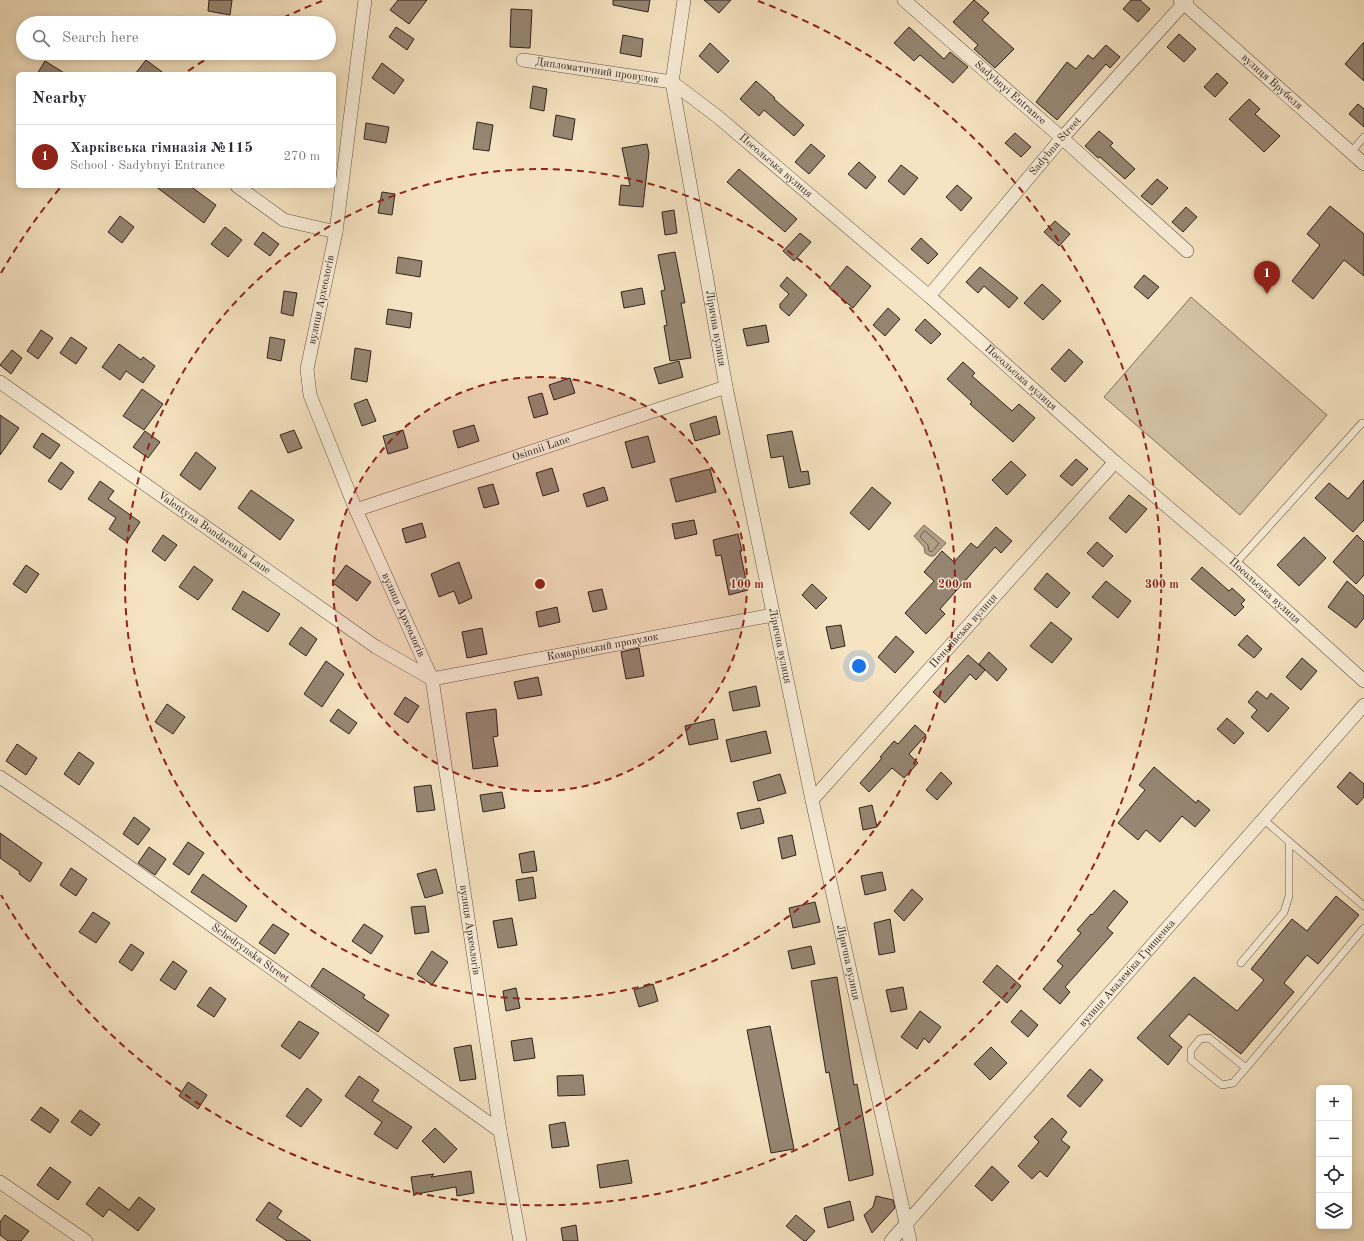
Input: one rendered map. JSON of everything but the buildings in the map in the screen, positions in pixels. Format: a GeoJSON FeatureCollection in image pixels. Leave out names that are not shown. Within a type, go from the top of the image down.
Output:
{"type":"FeatureCollection","features":[{"type":"Feature","properties":{"kind":"street","name":"вулиця Археологів"},"geometry":{"type":"LineString","coordinates":[[365,0],[336,232],[306,369],[310,394],[356,510],[432,679],[500,1130],[520,1241]]}},
{"type":"Feature","properties":{"kind":"street","name":"Лірична вулиця"},"geometry":{"type":"LineString","coordinates":[[684,0],[672,82],[726,387],[812,800],[910,1241]]}},
{"type":"Feature","properties":{"kind":"street","name":"Sadybnyi Entrance"},"geometry":{"type":"LineString","coordinates":[[904,0],[1062,138],[1187,251]]}},
{"type":"Feature","properties":{"kind":"street","name":"Sadybna Street"},"geometry":{"type":"LineString","coordinates":[[929,296],[1062,138],[1184,1]]}},
{"type":"Feature","properties":{"kind":"street","name":"вулиця Врубеля"},"geometry":{"type":"LineString","coordinates":[[1184,1],[1364,164]]}},
{"type":"Feature","properties":{"kind":"street","name":"Дипломатичний провулок"},"geometry":{"type":"LineString","coordinates":[[523,60],[672,82]]}},
{"type":"Feature","properties":{"kind":"street","name":"Посольська вулиця"},"geometry":{"type":"LineString","coordinates":[[672,82],[718,116],[929,296],[1114,462],[1235,564],[1364,681]]}},
{"type":"Feature","properties":{"kind":"street"},"geometry":{"type":"LineString","coordinates":[[240,188],[284,220],[336,232]]}},
{"type":"Feature","properties":{"kind":"street","name":"Valentyna Bondarenka Lane"},"geometry":{"type":"LineString","coordinates":[[0,382],[376,648],[432,679]]}},
{"type":"Feature","properties":{"kind":"street","name":"Osinnii Lane"},"geometry":{"type":"LineString","coordinates":[[356,510],[726,387]]}},
{"type":"Feature","properties":{"kind":"street","name":"Пеньківська вулиця"},"geometry":{"type":"LineString","coordinates":[[812,800],[1114,462]]}},
{"type":"Feature","properties":{"kind":"street","name":"Комарівський провулок"},"geometry":{"type":"LineString","coordinates":[[432,679],[774,615]]}},
{"type":"Feature","properties":{"kind":"street","name":"вулиця Академіка Грищенка"},"geometry":{"type":"LineString","coordinates":[[891,1241],[1364,705]]}},
{"type":"Feature","properties":{"kind":"street","name":"Schedrynska Street"},"geometry":{"type":"LineString","coordinates":[[0,777],[72,826],[500,1130]]}},
{"type":"Feature","properties":{"kind":"street"},"geometry":{"type":"LineString","coordinates":[[0,1182],[86,1241]]}},
{"type":"Feature","properties":{"kind":"lane"},"geometry":{"type":"LineString","coordinates":[[1351,152],[1364,137]]}},
{"type":"Feature","properties":{"kind":"lane"},"geometry":{"type":"LineString","coordinates":[[1235,564],[1362,423]]}},
{"type":"Feature","properties":{"kind":"lane"},"geometry":{"type":"LineString","coordinates":[[1264,819],[1364,906]]}},
{"type":"Feature","properties":{"kind":"lane"},"geometry":{"type":"LineString","coordinates":[[1241,963],[1284,912],[1289,896],[1289,842]]}},
{"type":"Feature","properties":{"kind":"lane"},"geometry":{"type":"LineString","coordinates":[[1246,1068],[1209,1038],[1200,1039],[1191,1050],[1191,1060],[1222,1085],[1233,1083],[1246,1068],[1364,928]]}},
{"type":"Feature","properties":{"kind":"shaded area"},"geometry":{"type":"Polygon","coordinates":[[[1191,297],[1327,415],[1240,515],[1104,397],[1191,297]]]}},
{"type":"Feature","properties":{"kind":"water"},"geometry":{"type":"Polygon","coordinates":[[[924,525],[946,543],[934,556],[930,556],[925,553],[924,547],[914,536],[924,525]]]}},
{"type":"Feature","properties":{"kind":"place","name":"Харківська гімназія №115"},"geometry":{"type":"Point","coordinates":[1267,294]}}]}
